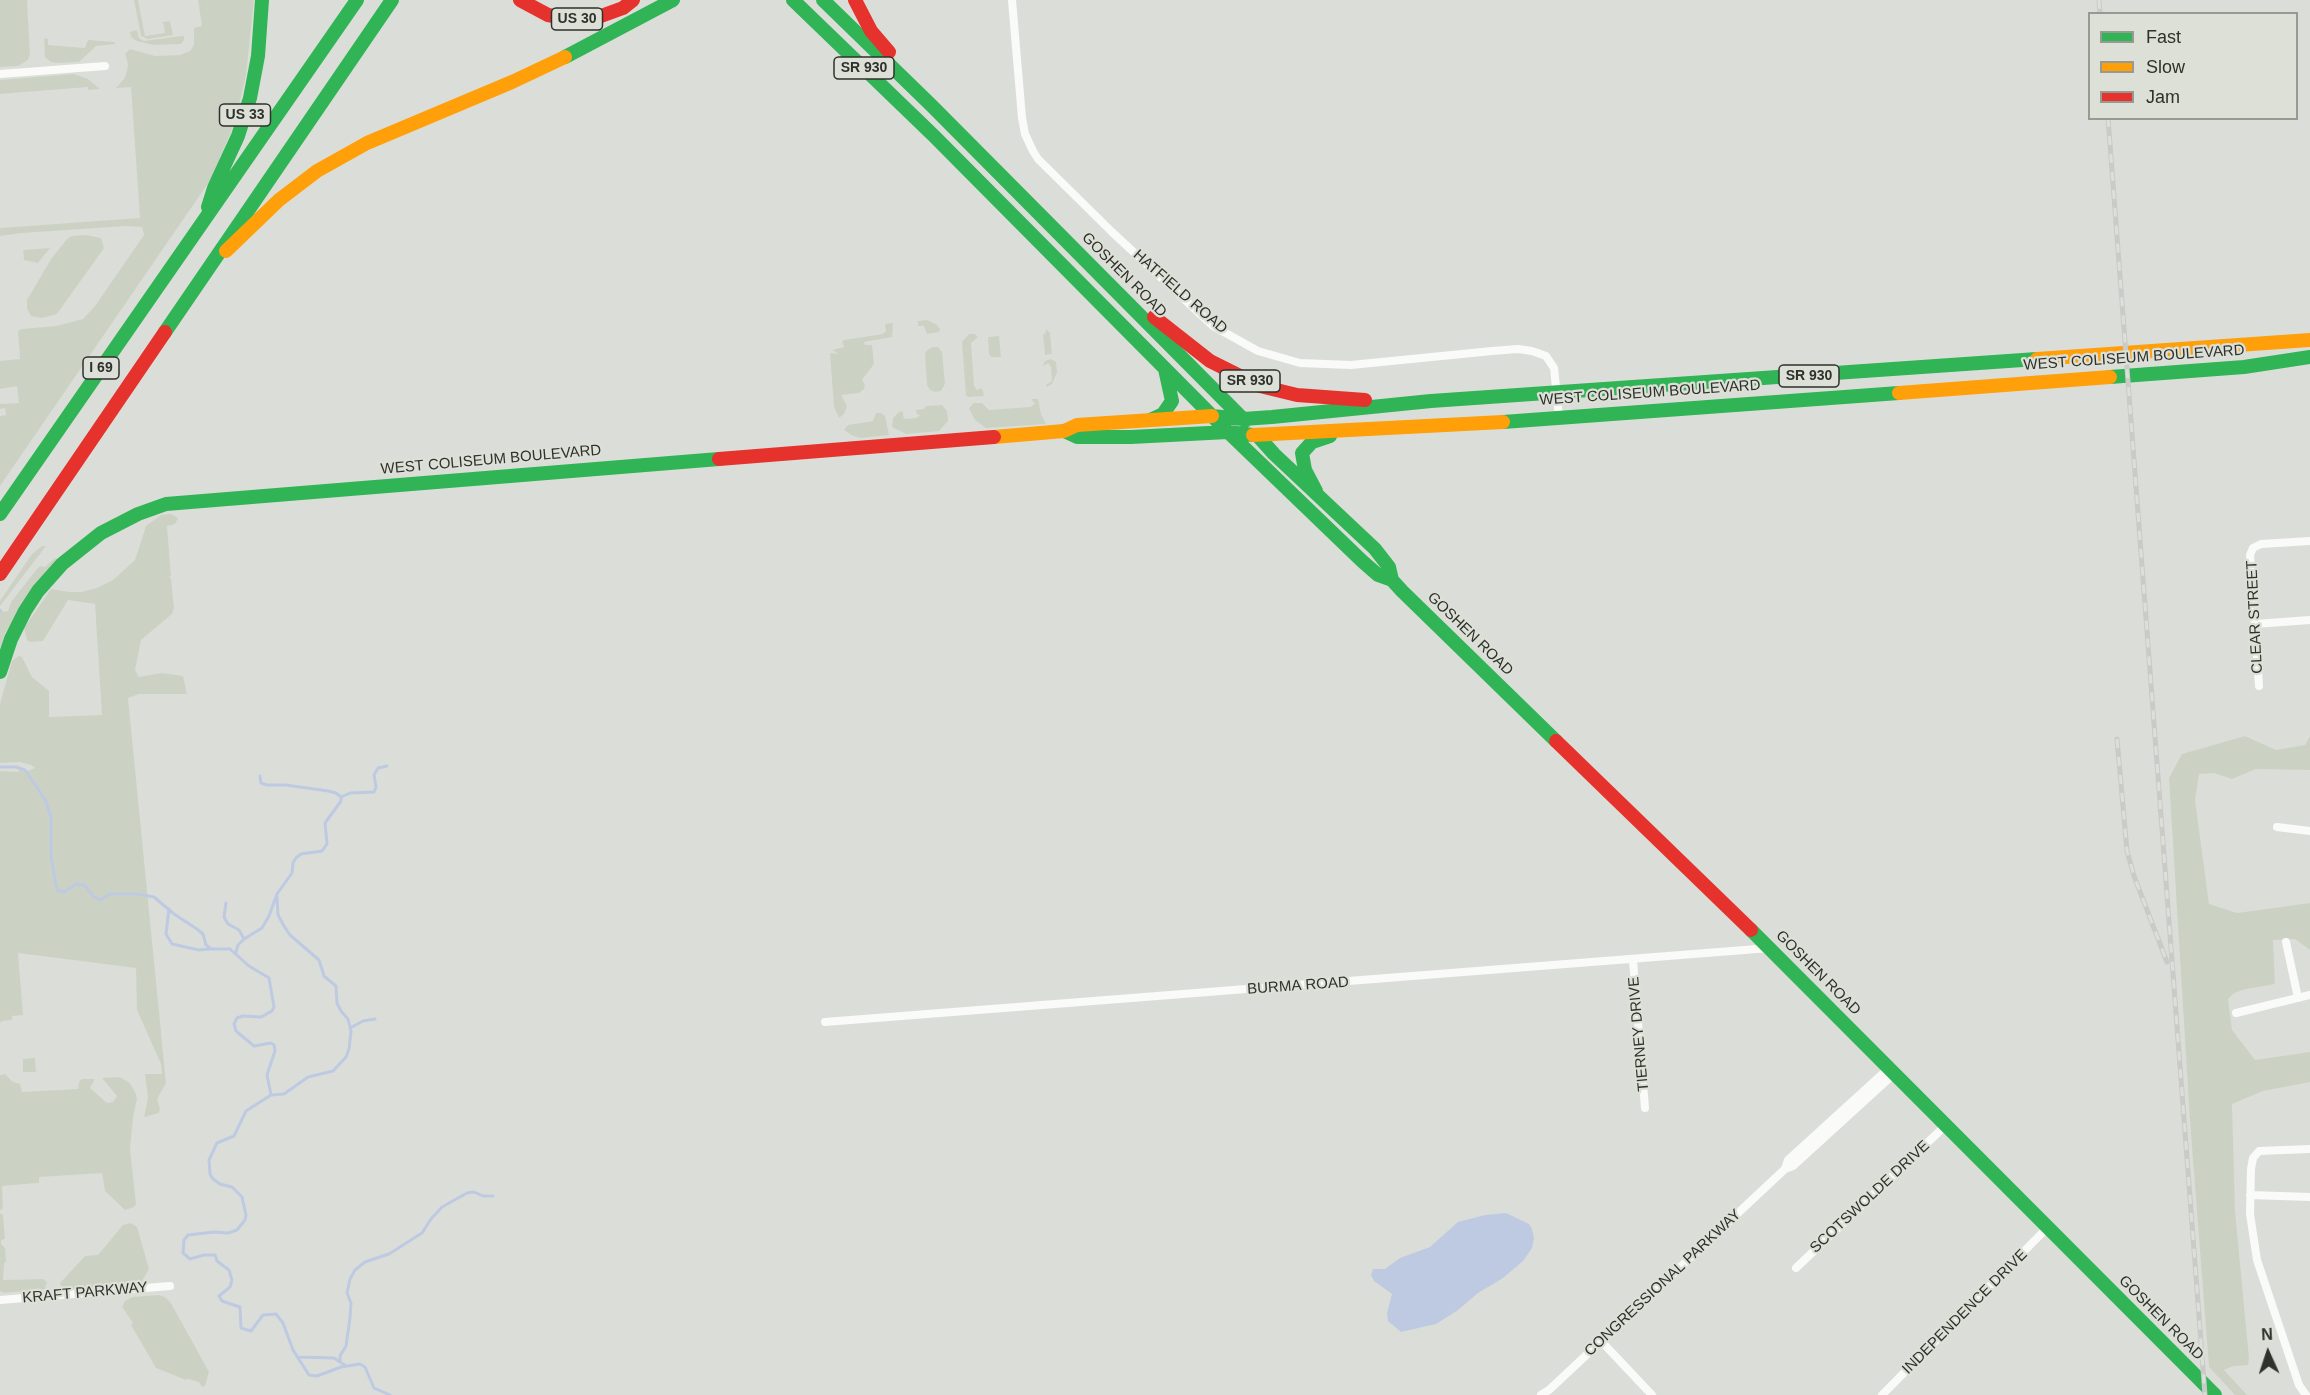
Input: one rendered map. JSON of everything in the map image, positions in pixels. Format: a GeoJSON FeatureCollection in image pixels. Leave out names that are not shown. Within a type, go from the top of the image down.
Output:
{"type":"FeatureCollection","features":[{"type":"Feature","properties":{"kind":"main road","name":"US 33"},"geometry":{"type":"LineString","coordinates":[[203,223],[214,188],[238,136],[250,98],[258,56],[262,0]]}},
{"type":"Feature","properties":{"kind":"main road","name":"I 69"},"geometry":{"type":"LineString","coordinates":[[0,514],[357,0]]}},
{"type":"Feature","properties":{"kind":"main road","name":"I 69"},"geometry":{"type":"LineString","coordinates":[[0,574],[204,272],[392,0]]}},
{"type":"Feature","properties":{"kind":"main road","name":"US 30"},"geometry":{"type":"LineString","coordinates":[[520,0],[548,15],[575,20],[600,16],[623,8],[633,0]]}},
{"type":"Feature","properties":{"kind":"main road"},"geometry":{"type":"LineString","coordinates":[[204,272],[279,201],[317,171],[367,143],[512,82],[591,45],[673,0]]}},
{"type":"Feature","properties":{"kind":"main road","name":"SR 930"},"geometry":{"type":"LineString","coordinates":[[793,0],[934,136],[1228,432]]}},
{"type":"Feature","properties":{"kind":"main road","name":"GOSHEN ROAD"},"geometry":{"type":"LineString","coordinates":[[823,0],[1243,418],[1275,455],[1316,491],[1375,549],[1389,567],[1392,580]]}},
{"type":"Feature","properties":{"kind":"main road"},"geometry":{"type":"LineString","coordinates":[[855,0],[872,31],[932,106]]}},
{"type":"Feature","properties":{"kind":"main road","name":"SR 930"},"geometry":{"type":"LineString","coordinates":[[1100,276],[1210,361],[1260,386],[1297,394],[1349,400],[1431,402]]}},
{"type":"Feature","properties":{"kind":"main road","name":"WEST COLISEUM BOULEVARD"},"geometry":{"type":"LineString","coordinates":[[0,672],[11,639],[25,611],[38,591],[62,564],[84,544],[117,524],[166,504],[1064,431],[1077,424],[1212,416],[1243,418],[1558,392],[1659,387],[2310,340]]}},
{"type":"Feature","properties":{"kind":"main road","name":"WEST COLISEUM BOULEVARD"},"geometry":{"type":"LineString","coordinates":[[1064,431],[1077,437],[1131,437],[1228,432],[1257,435],[1351,430],[2244,367],[2310,357]]}},
{"type":"Feature","properties":{"kind":"main road"},"geometry":{"type":"LineString","coordinates":[[1150,420],[1163,414],[1172,401],[1164,366]]}},
{"type":"Feature","properties":{"kind":"main road"},"geometry":{"type":"LineString","coordinates":[[1316,491],[1305,470],[1302,453],[1312,442],[1351,430]]}},
{"type":"Feature","properties":{"kind":"main road","name":"GOSHEN ROAD"},"geometry":{"type":"LineString","coordinates":[[1228,432],[1362,561],[1378,575],[1392,580],[1770,948],[2215,1395]]}},
{"type":"Feature","properties":{"kind":"street","name":"HATFIELD ROAD"},"geometry":{"type":"LineString","coordinates":[[1012,0],[1022,118],[1025,134],[1033,151],[1038,159],[1112,232],[1213,326],[1258,351],[1300,363],[1352,365],[1492,351],[1518,349],[1532,351],[1546,356],[1555,373],[1559,417]]}},
{"type":"Feature","properties":{"kind":"street"},"geometry":{"type":"LineString","coordinates":[[0,74],[105,66]]}},
{"type":"Feature","properties":{"kind":"street","name":"CLEAR STREET"},"geometry":{"type":"LineString","coordinates":[[2259,686],[2250,564],[2253,548],[2261,544],[2310,541]]}},
{"type":"Feature","properties":{"kind":"street"},"geometry":{"type":"LineString","coordinates":[[2255,624],[2310,620]]}},
{"type":"Feature","properties":{"kind":"street"},"geometry":{"type":"LineString","coordinates":[[2277,827],[2310,831]]}},
{"type":"Feature","properties":{"kind":"street"},"geometry":{"type":"LineString","coordinates":[[2286,942],[2298,998]]}},
{"type":"Feature","properties":{"kind":"street","name":"BURMA ROAD"},"geometry":{"type":"LineString","coordinates":[[825,1022],[1770,948]]}},
{"type":"Feature","properties":{"kind":"street","name":"TIERNEY DRIVE"},"geometry":{"type":"LineString","coordinates":[[1633,960],[1645,1108]]}},
{"type":"Feature","properties":{"kind":"street"},"geometry":{"type":"LineString","coordinates":[[2236,1013],[2310,995]]}},
{"type":"Feature","properties":{"kind":"street","name":"CONGRESSIONAL PARKWAY"},"geometry":{"type":"LineString","coordinates":[[1541,1395],[1785,1169],[1793,1166],[1892,1071]]}},
{"type":"Feature","properties":{"kind":"street","name":"SCOTSWOLDE DRIVE"},"geometry":{"type":"LineString","coordinates":[[1796,1268],[1945,1126]]}},
{"type":"Feature","properties":{"kind":"street"},"geometry":{"type":"LineString","coordinates":[[2306,1395],[2299,1385],[2257,1260],[2250,1214],[2250,1195],[2253,1158],[2259,1151],[2310,1149]]}},
{"type":"Feature","properties":{"kind":"street"},"geometry":{"type":"LineString","coordinates":[[2250,1195],[2310,1197]]}},
{"type":"Feature","properties":{"kind":"street","name":"INDEPENDENCE DRIVE"},"geometry":{"type":"LineString","coordinates":[[1882,1395],[2047,1228]]}},
{"type":"Feature","properties":{"kind":"street","name":"KRAFT PARKWAY"},"geometry":{"type":"LineString","coordinates":[[0,1300],[170,1286]]}},
{"type":"Feature","properties":{"kind":"street"},"geometry":{"type":"LineString","coordinates":[[1601,1341],[1653,1395]]}},
{"type":"Feature","properties":{"kind":"green space"},"geometry":{"type":"Polygon","coordinates":[[[0,0],[27,0],[30,55],[28,60],[18,66],[0,67],[0,0]]]}},
{"type":"Feature","properties":{"kind":"green space"},"geometry":{"type":"Polygon","coordinates":[[[134,0],[138,0],[145,36],[165,33],[163,22],[170,21],[173,35],[148,39],[141,36],[134,0]]]}},
{"type":"Feature","properties":{"kind":"green space"},"geometry":{"type":"Polygon","coordinates":[[[198,0],[254,0],[246,75],[235,122],[211,179],[0,486],[0,416],[6,415],[5,408],[0,409],[0,404],[19,403],[17,386],[0,389],[0,361],[20,359],[18,331],[56,326],[83,319],[95,306],[144,235],[142,227],[126,226],[0,236],[0,228],[140,218],[131,87],[116,88],[124,79],[127,71],[128,64],[125,54],[130,49],[155,56],[180,55],[190,51],[194,45],[194,28],[202,26],[198,0]]]}},
{"type":"Feature","properties":{"kind":"green space"},"geometry":{"type":"Polygon","coordinates":[[[137,30],[139,38],[144,41],[181,36],[184,36],[184,40],[181,44],[154,45],[136,41],[131,37],[130,32],[137,30]]]}},
{"type":"Feature","properties":{"kind":"green space"},"geometry":{"type":"Polygon","coordinates":[[[44,38],[48,39],[48,45],[85,48],[88,40],[116,44],[96,46],[79,62],[57,63],[45,57],[44,38]]]}},
{"type":"Feature","properties":{"kind":"green space"},"geometry":{"type":"Polygon","coordinates":[[[74,74],[88,79],[100,89],[88,90],[88,87],[0,94],[0,80],[74,74]]]}},
{"type":"Feature","properties":{"kind":"green space"},"geometry":{"type":"Polygon","coordinates":[[[86,235],[101,238],[104,248],[57,314],[42,318],[31,316],[27,309],[27,300],[51,259],[67,239],[72,236],[86,235]]]}},
{"type":"Feature","properties":{"kind":"green space"},"geometry":{"type":"Polygon","coordinates":[[[50,248],[38,263],[24,260],[23,250],[50,248]]]}},
{"type":"Feature","properties":{"kind":"green space"},"geometry":{"type":"Polygon","coordinates":[[[927,320],[937,325],[939,332],[927,334],[924,326],[918,326],[918,321],[927,320]]]}},
{"type":"Feature","properties":{"kind":"green space"},"geometry":{"type":"Polygon","coordinates":[[[893,323],[892,337],[864,342],[865,345],[872,345],[874,364],[862,380],[865,385],[864,389],[859,393],[841,395],[847,406],[844,414],[839,418],[834,407],[830,353],[839,354],[832,350],[844,347],[842,341],[844,340],[883,334],[886,331],[885,324],[893,323]]]}},
{"type":"Feature","properties":{"kind":"green space"},"geometry":{"type":"Polygon","coordinates":[[[1046,329],[1050,333],[1052,354],[1045,355],[1043,334],[1046,329]]]}},
{"type":"Feature","properties":{"kind":"green space"},"geometry":{"type":"Polygon","coordinates":[[[969,334],[975,334],[978,337],[971,343],[974,386],[977,390],[982,388],[984,396],[968,397],[966,395],[962,342],[969,334]]]}},
{"type":"Feature","properties":{"kind":"green space"},"geometry":{"type":"Polygon","coordinates":[[[999,336],[1001,357],[991,357],[988,337],[999,336]]]}},
{"type":"Feature","properties":{"kind":"green space"},"geometry":{"type":"Polygon","coordinates":[[[932,347],[938,347],[942,352],[945,384],[941,391],[935,392],[927,385],[925,355],[926,351],[932,347]]]}},
{"type":"Feature","properties":{"kind":"green space"},"geometry":{"type":"Polygon","coordinates":[[[1051,359],[1056,362],[1057,372],[1052,384],[1046,387],[1052,381],[1051,367],[1048,363],[1043,365],[1045,361],[1051,359]]]}},
{"type":"Feature","properties":{"kind":"green space"},"geometry":{"type":"Polygon","coordinates":[[[1031,399],[1038,399],[1046,424],[986,428],[975,420],[969,408],[974,403],[982,403],[989,410],[1030,407],[1035,404],[1031,399]]]}},
{"type":"Feature","properties":{"kind":"green space"},"geometry":{"type":"Polygon","coordinates":[[[942,405],[947,411],[948,421],[939,431],[906,434],[892,427],[893,418],[899,412],[903,411],[905,419],[917,418],[920,415],[916,410],[924,409],[926,406],[942,405]]]}},
{"type":"Feature","properties":{"kind":"green space"},"geometry":{"type":"Polygon","coordinates":[[[876,413],[885,416],[889,435],[861,438],[844,430],[848,425],[873,421],[876,413]]]}},
{"type":"Feature","properties":{"kind":"green space"},"geometry":{"type":"Polygon","coordinates":[[[171,514],[178,518],[175,524],[167,526],[171,576],[169,577],[174,608],[172,614],[141,640],[135,670],[139,677],[161,673],[183,676],[187,694],[139,694],[128,698],[166,1083],[157,1099],[159,1113],[144,1117],[148,1098],[145,1074],[162,1074],[161,1064],[137,1010],[136,968],[18,953],[23,1015],[12,1016],[12,1020],[0,1023],[0,771],[18,772],[19,769],[25,772],[35,768],[20,762],[0,763],[0,704],[12,661],[19,656],[22,657],[32,677],[49,691],[49,717],[102,715],[95,604],[68,600],[43,641],[30,642],[27,640],[24,628],[51,589],[81,592],[97,588],[113,580],[135,560],[146,526],[161,515],[171,514]]]}},
{"type":"Feature","properties":{"kind":"green space"},"geometry":{"type":"Polygon","coordinates":[[[42,546],[46,546],[0,606],[0,601],[32,554],[42,546]]]}},
{"type":"Feature","properties":{"kind":"green space"},"geometry":{"type":"Polygon","coordinates":[[[55,558],[59,560],[5,633],[0,648],[0,610],[8,611],[11,602],[37,569],[40,566],[45,567],[55,558]]]}},
{"type":"Feature","properties":{"kind":"green space"},"geometry":{"type":"Polygon","coordinates":[[[2245,736],[2276,750],[2305,745],[2310,736],[2310,770],[2256,769],[2232,779],[2214,773],[2199,774],[2195,800],[2209,904],[2237,913],[2310,903],[2310,950],[2295,939],[2273,940],[2275,984],[2246,989],[2234,993],[2228,999],[2232,1030],[2255,1060],[2310,1052],[2310,1082],[2263,1091],[2232,1104],[2235,1211],[2249,1358],[2248,1365],[2233,1366],[2224,1370],[2247,1395],[2235,1395],[2209,1367],[2190,1121],[2169,778],[2182,754],[2245,736]]]}},
{"type":"Feature","properties":{"kind":"green space"},"geometry":{"type":"Polygon","coordinates":[[[35,1058],[36,1072],[23,1072],[23,1059],[35,1058]]]}},
{"type":"Feature","properties":{"kind":"green space"},"geometry":{"type":"Polygon","coordinates":[[[5,1074],[13,1082],[20,1084],[22,1092],[78,1089],[82,1079],[95,1079],[90,1088],[107,1103],[113,1102],[117,1096],[102,1078],[120,1077],[130,1083],[137,1099],[130,1149],[136,1204],[134,1207],[125,1210],[105,1191],[102,1173],[39,1177],[39,1183],[2,1186],[3,1209],[0,1210],[0,1075],[5,1074]]]}},
{"type":"Feature","properties":{"kind":"green space"},"geometry":{"type":"Polygon","coordinates":[[[0,1213],[3,1215],[5,1239],[1,1240],[5,1248],[6,1262],[4,1263],[3,1280],[43,1279],[47,1282],[45,1289],[4,1293],[0,1291],[0,1213]]]}},
{"type":"Feature","properties":{"kind":"green space"},"geometry":{"type":"Polygon","coordinates":[[[131,1223],[137,1227],[149,1269],[142,1281],[135,1284],[67,1289],[61,1286],[60,1283],[85,1256],[98,1255],[123,1225],[131,1223]]]}},
{"type":"Feature","properties":{"kind":"green space"},"geometry":{"type":"Polygon","coordinates":[[[158,1295],[165,1297],[171,1303],[209,1372],[205,1386],[202,1387],[199,1382],[186,1380],[156,1368],[131,1325],[133,1323],[122,1307],[125,1301],[133,1297],[158,1295]]]}},
{"type":"Feature","properties":{"kind":"water"},"geometry":{"type":"Polygon","coordinates":[[[1506,1213],[1529,1224],[1532,1229],[1534,1238],[1532,1248],[1523,1261],[1503,1278],[1436,1324],[1401,1332],[1388,1321],[1387,1313],[1392,1294],[1374,1281],[1371,1275],[1373,1269],[1385,1269],[1400,1258],[1430,1247],[1458,1222],[1485,1215],[1506,1213]]]}},
{"type":"Feature","properties":{"kind":"waterway"},"geometry":{"type":"LineString","coordinates":[[341,797],[350,793],[374,792],[376,787],[374,775],[378,768],[387,766]]}},
{"type":"Feature","properties":{"kind":"waterway"},"geometry":{"type":"LineString","coordinates":[[0,767],[16,767],[25,770],[46,801],[51,818],[51,857],[57,890],[64,892],[76,884],[84,885],[94,897],[100,900],[110,894],[154,897],[203,934],[206,945],[211,949],[230,949],[249,966],[269,978],[274,1007],[272,1011],[261,1017],[237,1018],[234,1024],[236,1031],[254,1046],[271,1043],[274,1045],[275,1051],[267,1075],[271,1095],[246,1111],[234,1136],[217,1143],[209,1160],[210,1174],[213,1179],[220,1184],[232,1187],[242,1197],[245,1220],[237,1230],[228,1233],[188,1235],[184,1240],[183,1253],[190,1259],[215,1255],[217,1261],[229,1270],[232,1280],[230,1287],[219,1296],[222,1301],[240,1307],[241,1328],[251,1331],[263,1315],[276,1314],[283,1323],[293,1350],[309,1375],[317,1376],[341,1367],[360,1364],[365,1367],[374,1388],[390,1395]]}},
{"type":"Feature","properties":{"kind":"waterway"},"geometry":{"type":"LineString","coordinates":[[236,952],[238,945],[244,939],[262,928],[277,894],[292,873],[296,858],[301,854],[322,851],[327,844],[325,823],[341,801],[341,797],[336,793],[328,791],[286,785],[267,785],[261,783],[260,776]]}},
{"type":"Feature","properties":{"kind":"waterway"},"geometry":{"type":"LineString","coordinates":[[271,1095],[284,1094],[308,1077],[333,1071],[346,1057],[351,1031],[348,1019],[337,1003],[336,986],[324,976],[319,960],[290,935],[284,926],[278,915],[277,896]]}},
{"type":"Feature","properties":{"kind":"waterway"},"geometry":{"type":"LineString","coordinates":[[226,903],[224,917],[228,924],[239,930],[244,939]]}},
{"type":"Feature","properties":{"kind":"waterway"},"geometry":{"type":"LineString","coordinates":[[169,909],[166,934],[172,944],[199,950],[210,949]]}},
{"type":"Feature","properties":{"kind":"waterway"},"geometry":{"type":"LineString","coordinates":[[350,1028],[363,1021],[375,1019]]}},
{"type":"Feature","properties":{"kind":"waterway"},"geometry":{"type":"LineString","coordinates":[[340,1361],[340,1356],[346,1346],[350,1318],[351,1303],[347,1293],[355,1270],[365,1262],[389,1254],[422,1233],[442,1207],[467,1193],[493,1196]]}},
{"type":"Feature","properties":{"kind":"waterway"},"geometry":{"type":"LineString","coordinates":[[297,1357],[334,1358],[346,1366]]}},
{"type":"Feature","properties":{"kind":"railway"},"geometry":{"type":"LineString","coordinates":[[2099,0],[2100,12]]}},
{"type":"Feature","properties":{"kind":"railway"},"geometry":{"type":"LineString","coordinates":[[2108,120],[2205,1395]]}},
{"type":"Feature","properties":{"kind":"railway"},"geometry":{"type":"LineString","coordinates":[[2117,739],[2127,851],[2134,876],[2167,962]]}},
{"type":"Feature","properties":{"kind":"traffic: fast"},"geometry":{"type":"LineString","coordinates":[[208,207],[214,188],[238,136],[250,98],[258,56],[262,0]]}},
{"type":"Feature","properties":{"kind":"traffic: fast"},"geometry":{"type":"LineString","coordinates":[[0,514],[357,0]]}},
{"type":"Feature","properties":{"kind":"traffic: fast"},"geometry":{"type":"LineString","coordinates":[[165,332],[392,0]]}},
{"type":"Feature","properties":{"kind":"traffic: fast"},"geometry":{"type":"LineString","coordinates":[[565,57],[673,0]]}},
{"type":"Feature","properties":{"kind":"traffic: fast"},"geometry":{"type":"LineString","coordinates":[[793,0],[934,136],[1228,432],[1253,435]]}},
{"type":"Feature","properties":{"kind":"traffic: fast"},"geometry":{"type":"LineString","coordinates":[[823,0],[932,106],[1245,421]]}},
{"type":"Feature","properties":{"kind":"traffic: fast"},"geometry":{"type":"LineString","coordinates":[[2110,377],[2244,367],[2310,357]]}},
{"type":"Feature","properties":{"kind":"traffic: fast"},"geometry":{"type":"LineString","coordinates":[[1212,416],[1243,419],[1272,417],[1431,401],[2037,359]]}},
{"type":"Feature","properties":{"kind":"traffic: fast"},"geometry":{"type":"LineString","coordinates":[[1150,420],[1163,414],[1172,401],[1165,369]]}},
{"type":"Feature","properties":{"kind":"traffic: fast"},"geometry":{"type":"LineString","coordinates":[[1503,422],[1899,393]]}},
{"type":"Feature","properties":{"kind":"traffic: fast"},"geometry":{"type":"LineString","coordinates":[[1064,431],[1077,437],[1228,432],[1362,561],[1378,575],[1392,580]]}},
{"type":"Feature","properties":{"kind":"traffic: fast"},"geometry":{"type":"LineString","coordinates":[[1257,435],[1274,454],[1375,549],[1389,567],[1392,580],[1402,591],[1556,741]]}},
{"type":"Feature","properties":{"kind":"traffic: fast"},"geometry":{"type":"LineString","coordinates":[[1316,491],[1305,470],[1302,453],[1312,442],[1330,436]]}},
{"type":"Feature","properties":{"kind":"traffic: fast"},"geometry":{"type":"LineString","coordinates":[[0,672],[11,639],[25,611],[38,591],[62,564],[101,533],[138,514],[166,504],[719,459]]}},
{"type":"Feature","properties":{"kind":"traffic: fast"},"geometry":{"type":"LineString","coordinates":[[1751,930],[2215,1395]]}},
{"type":"Feature","properties":{"kind":"traffic: slow"},"geometry":{"type":"LineString","coordinates":[[226,251],[279,200],[317,171],[367,143],[512,82],[565,57]]}},
{"type":"Feature","properties":{"kind":"traffic: slow"},"geometry":{"type":"LineString","coordinates":[[2037,359],[2310,340]]}},
{"type":"Feature","properties":{"kind":"traffic: slow"},"geometry":{"type":"LineString","coordinates":[[1899,393],[2110,377]]}},
{"type":"Feature","properties":{"kind":"traffic: slow"},"geometry":{"type":"LineString","coordinates":[[994,437],[1064,431],[1077,425],[1212,416]]}},
{"type":"Feature","properties":{"kind":"traffic: slow"},"geometry":{"type":"LineString","coordinates":[[1253,435],[1503,422]]}},
{"type":"Feature","properties":{"kind":"traffic: jam"},"geometry":{"type":"LineString","coordinates":[[520,0],[548,15],[575,20],[601,16],[623,8],[633,0]]}},
{"type":"Feature","properties":{"kind":"traffic: jam"},"geometry":{"type":"LineString","coordinates":[[855,0],[871,31],[889,52]]}},
{"type":"Feature","properties":{"kind":"traffic: jam"},"geometry":{"type":"LineString","coordinates":[[1154,317],[1210,361],[1260,386],[1297,395],[1365,400]]}},
{"type":"Feature","properties":{"kind":"traffic: jam"},"geometry":{"type":"LineString","coordinates":[[0,574],[165,332]]}},
{"type":"Feature","properties":{"kind":"traffic: jam"},"geometry":{"type":"LineString","coordinates":[[719,459],[994,437]]}},
{"type":"Feature","properties":{"kind":"traffic: jam"},"geometry":{"type":"LineString","coordinates":[[1556,741],[1751,930]]}}]}
